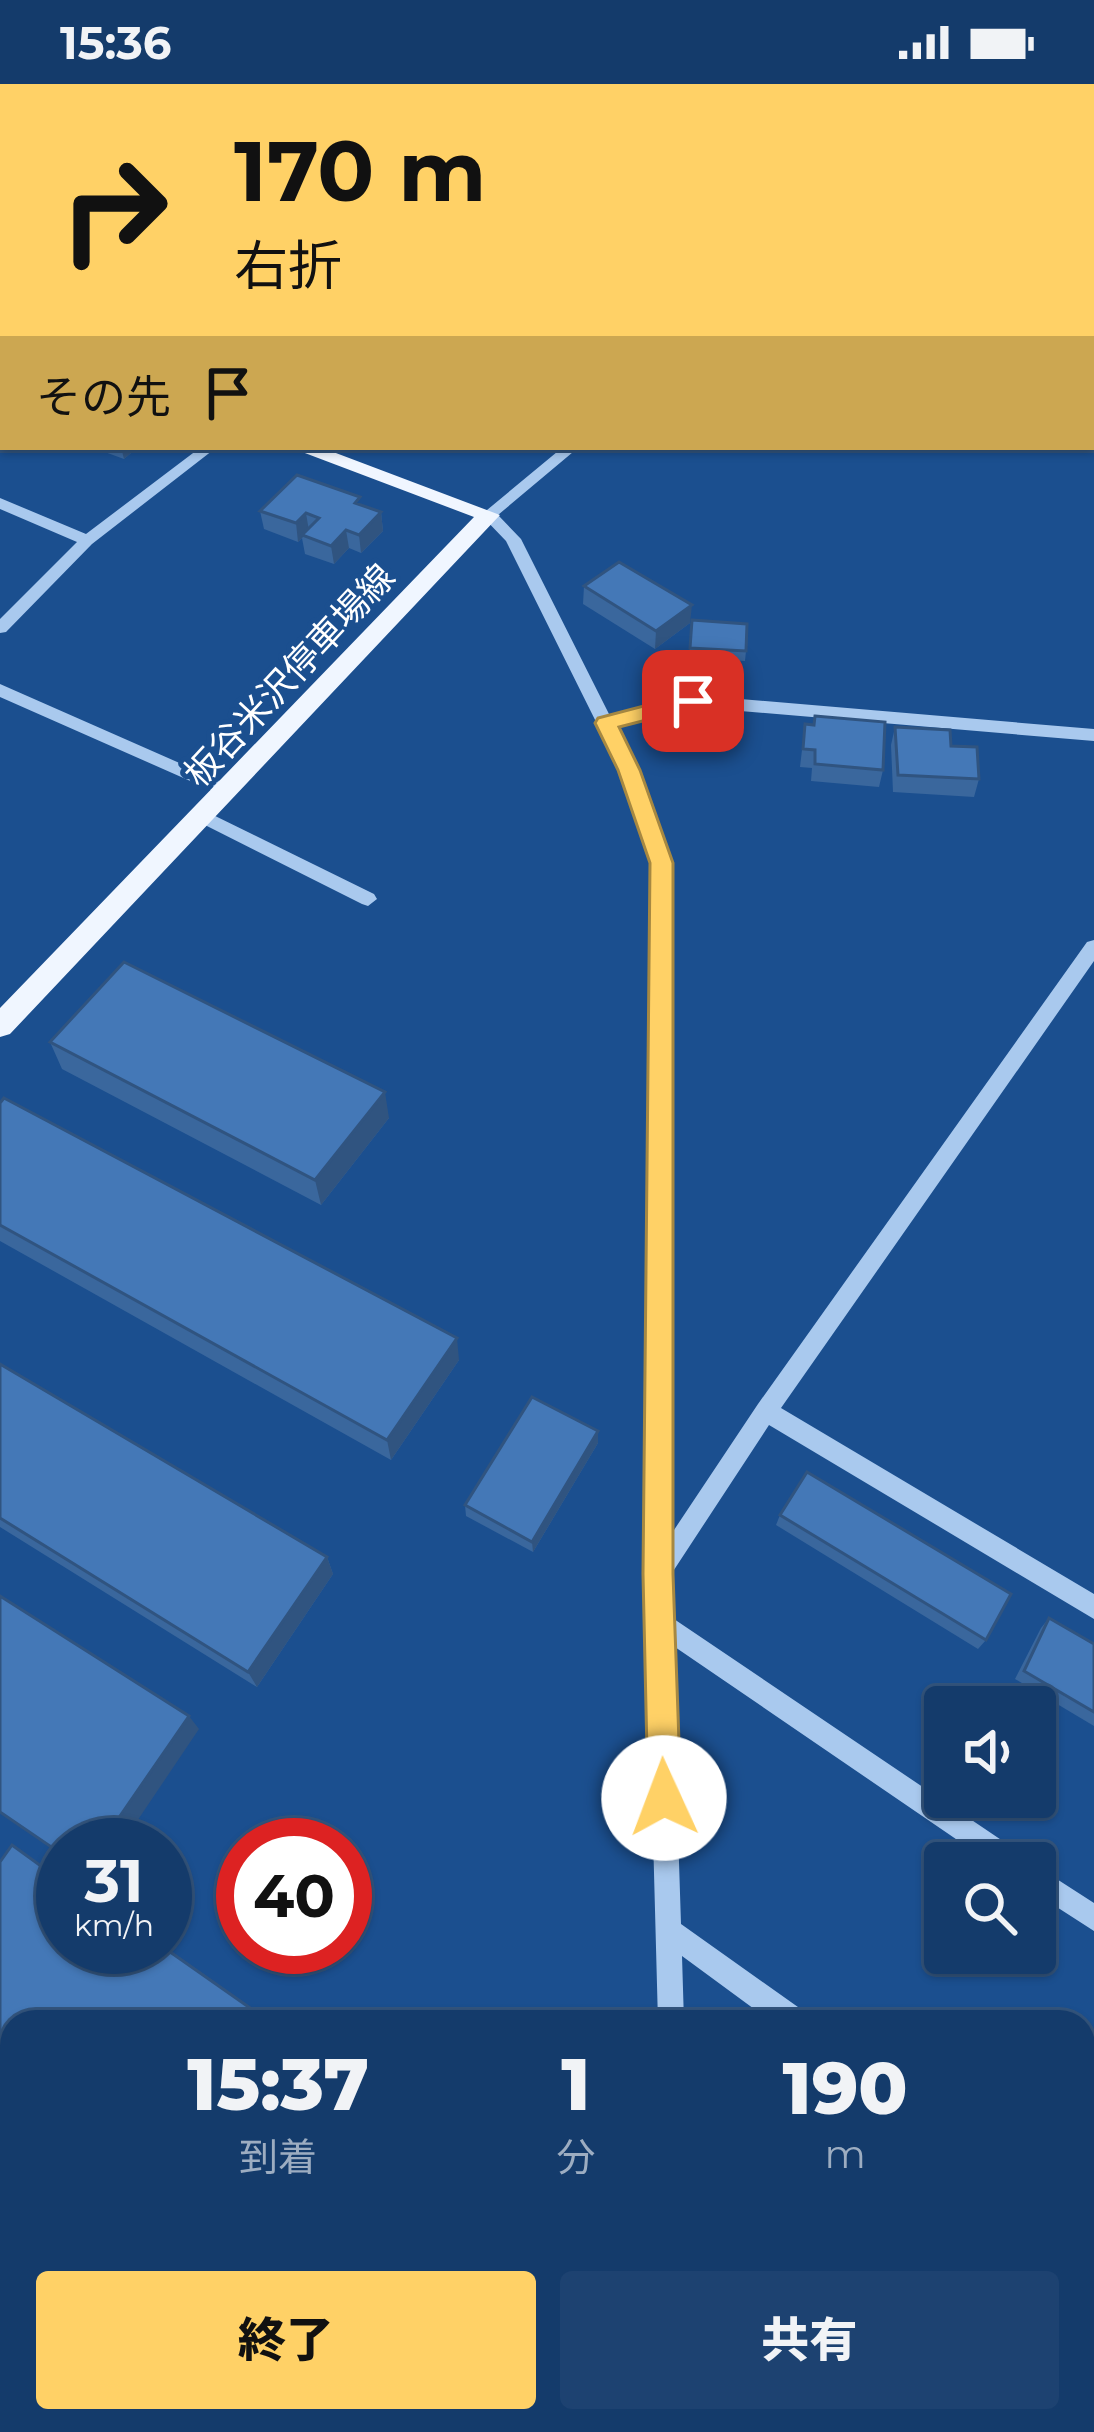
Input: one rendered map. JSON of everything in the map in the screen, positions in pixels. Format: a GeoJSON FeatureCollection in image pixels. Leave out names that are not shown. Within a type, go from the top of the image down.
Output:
{"type":"FeatureCollection","features":[{"type":"Feature","properties":{"kind":"main road"},"geometry":{"type":"LineString","coordinates":[[308,450],[489,515]]}},
{"type":"Feature","properties":{"kind":"main road","name":"板谷米沢停車場線"},"geometry":{"type":"LineString","coordinates":[[0,1026],[205,817],[489,515]]}},
{"type":"Feature","properties":{"kind":"street"},"geometry":{"type":"LineString","coordinates":[[0,628],[87,541],[205,450]]}},
{"type":"Feature","properties":{"kind":"street"},"geometry":{"type":"LineString","coordinates":[[568,450],[489,515],[513,539],[606,723],[629,770],[662,863],[658,1574],[671,2010]]}},
{"type":"Feature","properties":{"kind":"street"},"geometry":{"type":"LineString","coordinates":[[0,503],[87,541]]}},
{"type":"Feature","properties":{"kind":"street"},"geometry":{"type":"LineString","coordinates":[[0,690],[228,791]]}},
{"type":"Feature","properties":{"kind":"street"},"geometry":{"type":"LineString","coordinates":[[606,723],[693,701],[1094,735]]}},
{"type":"Feature","properties":{"kind":"street"},"geometry":{"type":"LineString","coordinates":[[205,817],[368,899]]}},
{"type":"Feature","properties":{"kind":"street"},"geometry":{"type":"LineString","coordinates":[[658,1574],[766,1411],[1094,947]]}},
{"type":"Feature","properties":{"kind":"street"},"geometry":{"type":"LineString","coordinates":[[766,1411],[1094,1607]]}},
{"type":"Feature","properties":{"kind":"street"},"geometry":{"type":"LineString","coordinates":[[660,1623],[982,1842]]}},
{"type":"Feature","properties":{"kind":"street"},"geometry":{"type":"LineString","coordinates":[[1056,1892],[1094,1918]]}},
{"type":"Feature","properties":{"kind":"street"},"geometry":{"type":"LineString","coordinates":[[668,1930],[778,2010]]}},
{"type":"Feature","properties":{"kind":"building"},"geometry":{"type":"Polygon","coordinates":[[[297,475],[360,497],[355,503],[381,512],[359,535],[346,530],[331,546],[302,535],[319,518],[306,513],[296,523],[260,511],[297,475]]]}},
{"type":"Feature","properties":{"kind":"building"},"geometry":{"type":"Polygon","coordinates":[[[619,562],[692,605],[656,631],[584,586],[619,562]]]}},
{"type":"Feature","properties":{"kind":"building"},"geometry":{"type":"Polygon","coordinates":[[[692,620],[747,624],[746,651],[690,648],[692,620]]]}},
{"type":"Feature","properties":{"kind":"building"},"geometry":{"type":"Polygon","coordinates":[[[815,716],[885,722],[883,770],[815,764],[815,750],[803,749],[805,724],[814,725],[815,716]]]}},
{"type":"Feature","properties":{"kind":"building"},"geometry":{"type":"Polygon","coordinates":[[[895,727],[950,730],[951,746],[977,747],[979,779],[898,775],[895,727]]]}},
{"type":"Feature","properties":{"kind":"building"},"geometry":{"type":"Polygon","coordinates":[[[124,962],[385,1092],[315,1180],[50,1042],[124,962]]]}},
{"type":"Feature","properties":{"kind":"building"},"geometry":{"type":"Polygon","coordinates":[[[4,1098],[457,1338],[387,1440],[0,1225],[0,1103],[4,1098]]]}},
{"type":"Feature","properties":{"kind":"building"},"geometry":{"type":"Polygon","coordinates":[[[0,1364],[327,1557],[248,1672],[0,1518],[0,1364]]]}},
{"type":"Feature","properties":{"kind":"building"},"geometry":{"type":"Polygon","coordinates":[[[532,1397],[598,1431],[532,1542],[465,1505],[532,1397]]]}},
{"type":"Feature","properties":{"kind":"building"},"geometry":{"type":"Polygon","coordinates":[[[807,1472],[1011,1594],[986,1640],[780,1515],[807,1472]]]}},
{"type":"Feature","properties":{"kind":"building"},"geometry":{"type":"Polygon","coordinates":[[[0,1596],[189,1716],[119,1818],[36,1818],[36,1837],[0,1812],[0,1596]]]}},
{"type":"Feature","properties":{"kind":"building"},"geometry":{"type":"Polygon","coordinates":[[[1049,1618],[1094,1644],[1094,1712],[1056,1686],[1024,1671],[1049,1618]]]}},
{"type":"Feature","properties":{"kind":"building"},"geometry":{"type":"Polygon","coordinates":[[[12,1845],[36,1862],[36,1974],[192,1974],[192,1967],[253,2010],[0,2010],[0,1862],[12,1845]]]}},
{"type":"Feature","properties":{"kind":"route"},"geometry":{"type":"LineString","coordinates":[[664,1798],[658,1574],[662,863],[629,770],[606,723],[693,701]]}}]}
